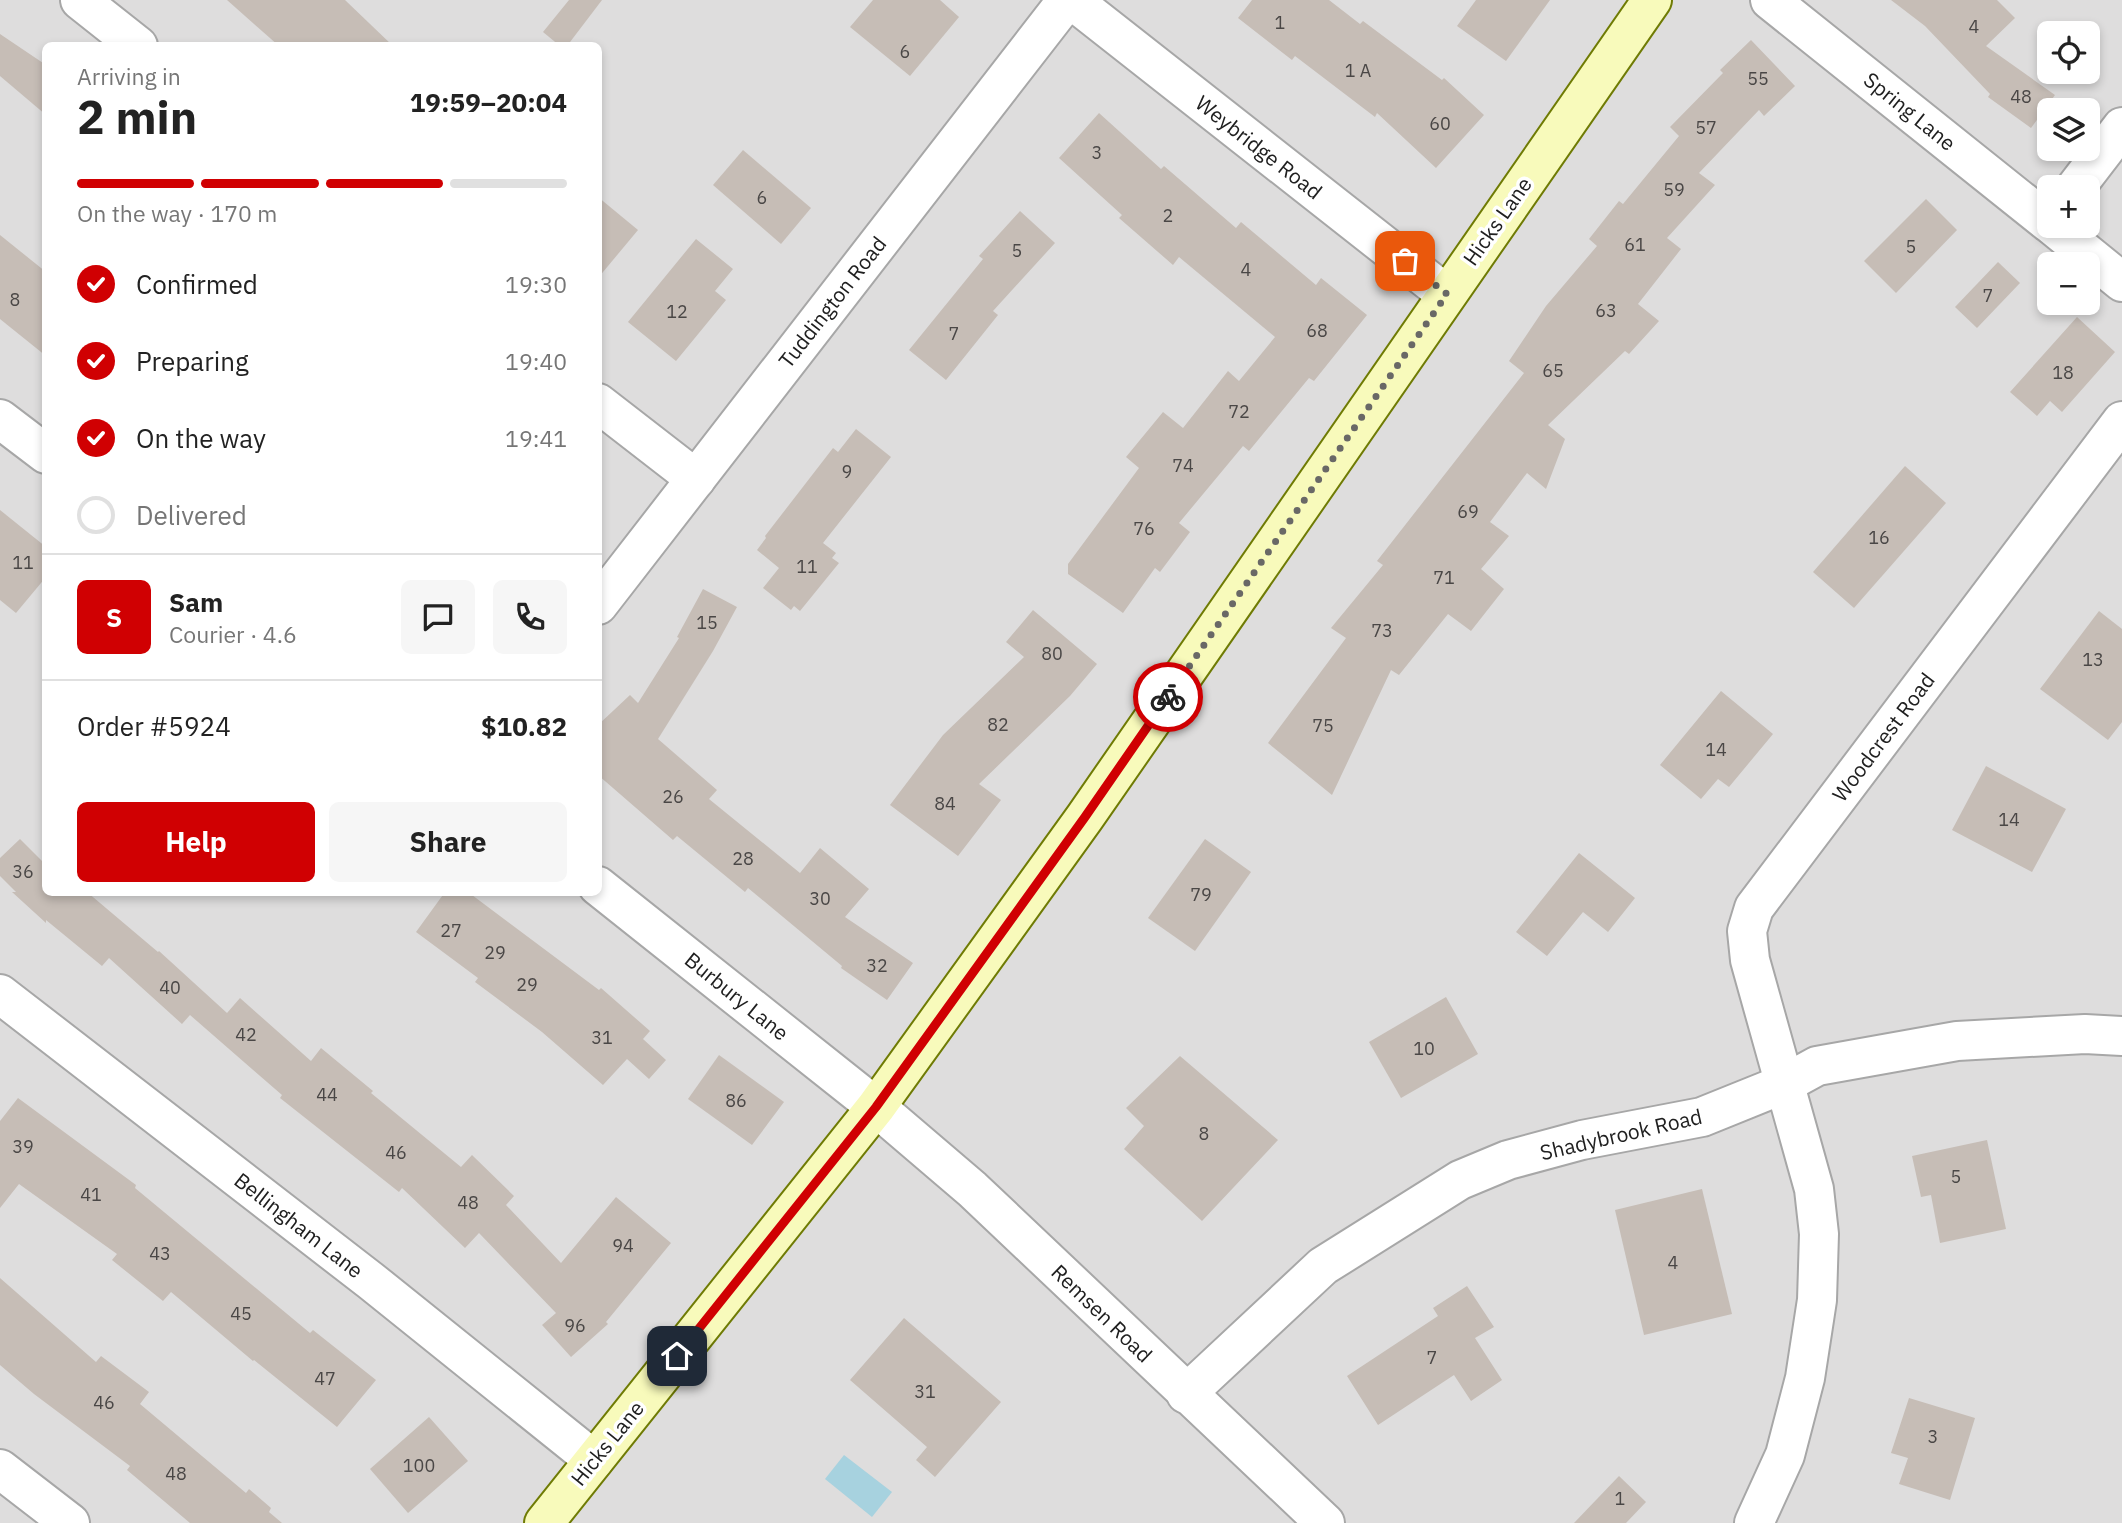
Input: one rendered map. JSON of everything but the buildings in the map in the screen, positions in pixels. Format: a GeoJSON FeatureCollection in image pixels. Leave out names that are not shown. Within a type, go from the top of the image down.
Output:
{"type":"FeatureCollection","features":[{"type":"Feature","properties":{"kind":"main road","name":"Hicks Lane"},"geometry":{"type":"LineString","coordinates":[[544,1523],[876,1107],[1085,817],[1653,0]]}},
{"type":"Feature","properties":{"kind":"street"},"geometry":{"type":"LineString","coordinates":[[80,0],[133,42]]}},
{"type":"Feature","properties":{"kind":"street","name":"Weybridge Road"},"geometry":{"type":"LineString","coordinates":[[1069,0],[1447,294]]}},
{"type":"Feature","properties":{"kind":"street","name":"Tuddington Road"},"geometry":{"type":"LineString","coordinates":[[602,600],[1069,0]]}},
{"type":"Feature","properties":{"kind":"street","name":"Spring Lane"},"geometry":{"type":"LineString","coordinates":[[1770,0],[2037,214]]}},
{"type":"Feature","properties":{"kind":"street"},"geometry":{"type":"LineString","coordinates":[[2085,175],[2122,127]]}},
{"type":"Feature","properties":{"kind":"street","name":"Spring Lane"},"geometry":{"type":"LineString","coordinates":[[2067,238],[2122,282]]}},
{"type":"Feature","properties":{"kind":"street"},"geometry":{"type":"LineString","coordinates":[[602,406],[696,479]]}},
{"type":"Feature","properties":{"kind":"street"},"geometry":{"type":"LineString","coordinates":[[0,419],[42,451]]}},
{"type":"Feature","properties":{"kind":"street","name":"Woodcrest Road"},"geometry":{"type":"LineString","coordinates":[[1754,1523],[1785,1455],[1805,1378],[1817,1300],[1819,1234],[1814,1189],[1750,960],[1747,931],[1754,908],[2122,421]]}},
{"type":"Feature","properties":{"kind":"street","name":"Burbury Lane"},"geometry":{"type":"LineString","coordinates":[[602,889],[876,1107]]}},
{"type":"Feature","properties":{"kind":"street","name":"Bellingham Lane"},"geometry":{"type":"LineString","coordinates":[[0,994],[371,1281],[594,1460]]}},
{"type":"Feature","properties":{"kind":"street","name":"Shadybrook Road"},"geometry":{"type":"LineString","coordinates":[[1186,1394],[1323,1266],[1460,1180],[1508,1160],[1582,1140],[1702,1117],[1784,1084],[1817,1066],[1957,1041],[2085,1034],[2122,1036]]}},
{"type":"Feature","properties":{"kind":"street","name":"Remsen Road"},"geometry":{"type":"LineString","coordinates":[[876,1107],[972,1189],[1325,1523]]}},
{"type":"Feature","properties":{"kind":"street"},"geometry":{"type":"LineString","coordinates":[[0,1469],[70,1523]]}},
{"type":"Feature","properties":{"kind":"shaded area"},"geometry":{"type":"Polygon","coordinates":[[[0,0],[2122,0],[2122,1523],[0,1523],[0,0]]]}},
{"type":"Feature","properties":{"kind":"water"},"geometry":{"type":"Polygon","coordinates":[[[844,1455],[892,1492],[872,1517],[825,1479],[844,1455]]]}},
{"type":"Feature","properties":{"kind":"way so far"},"geometry":{"type":"LineString","coordinates":[[1168,697],[1447,294],[1405,261]]}},
{"type":"Feature","properties":{"kind":"route"},"geometry":{"type":"LineString","coordinates":[[677,1356],[876,1107],[1168,697]]}}]}
